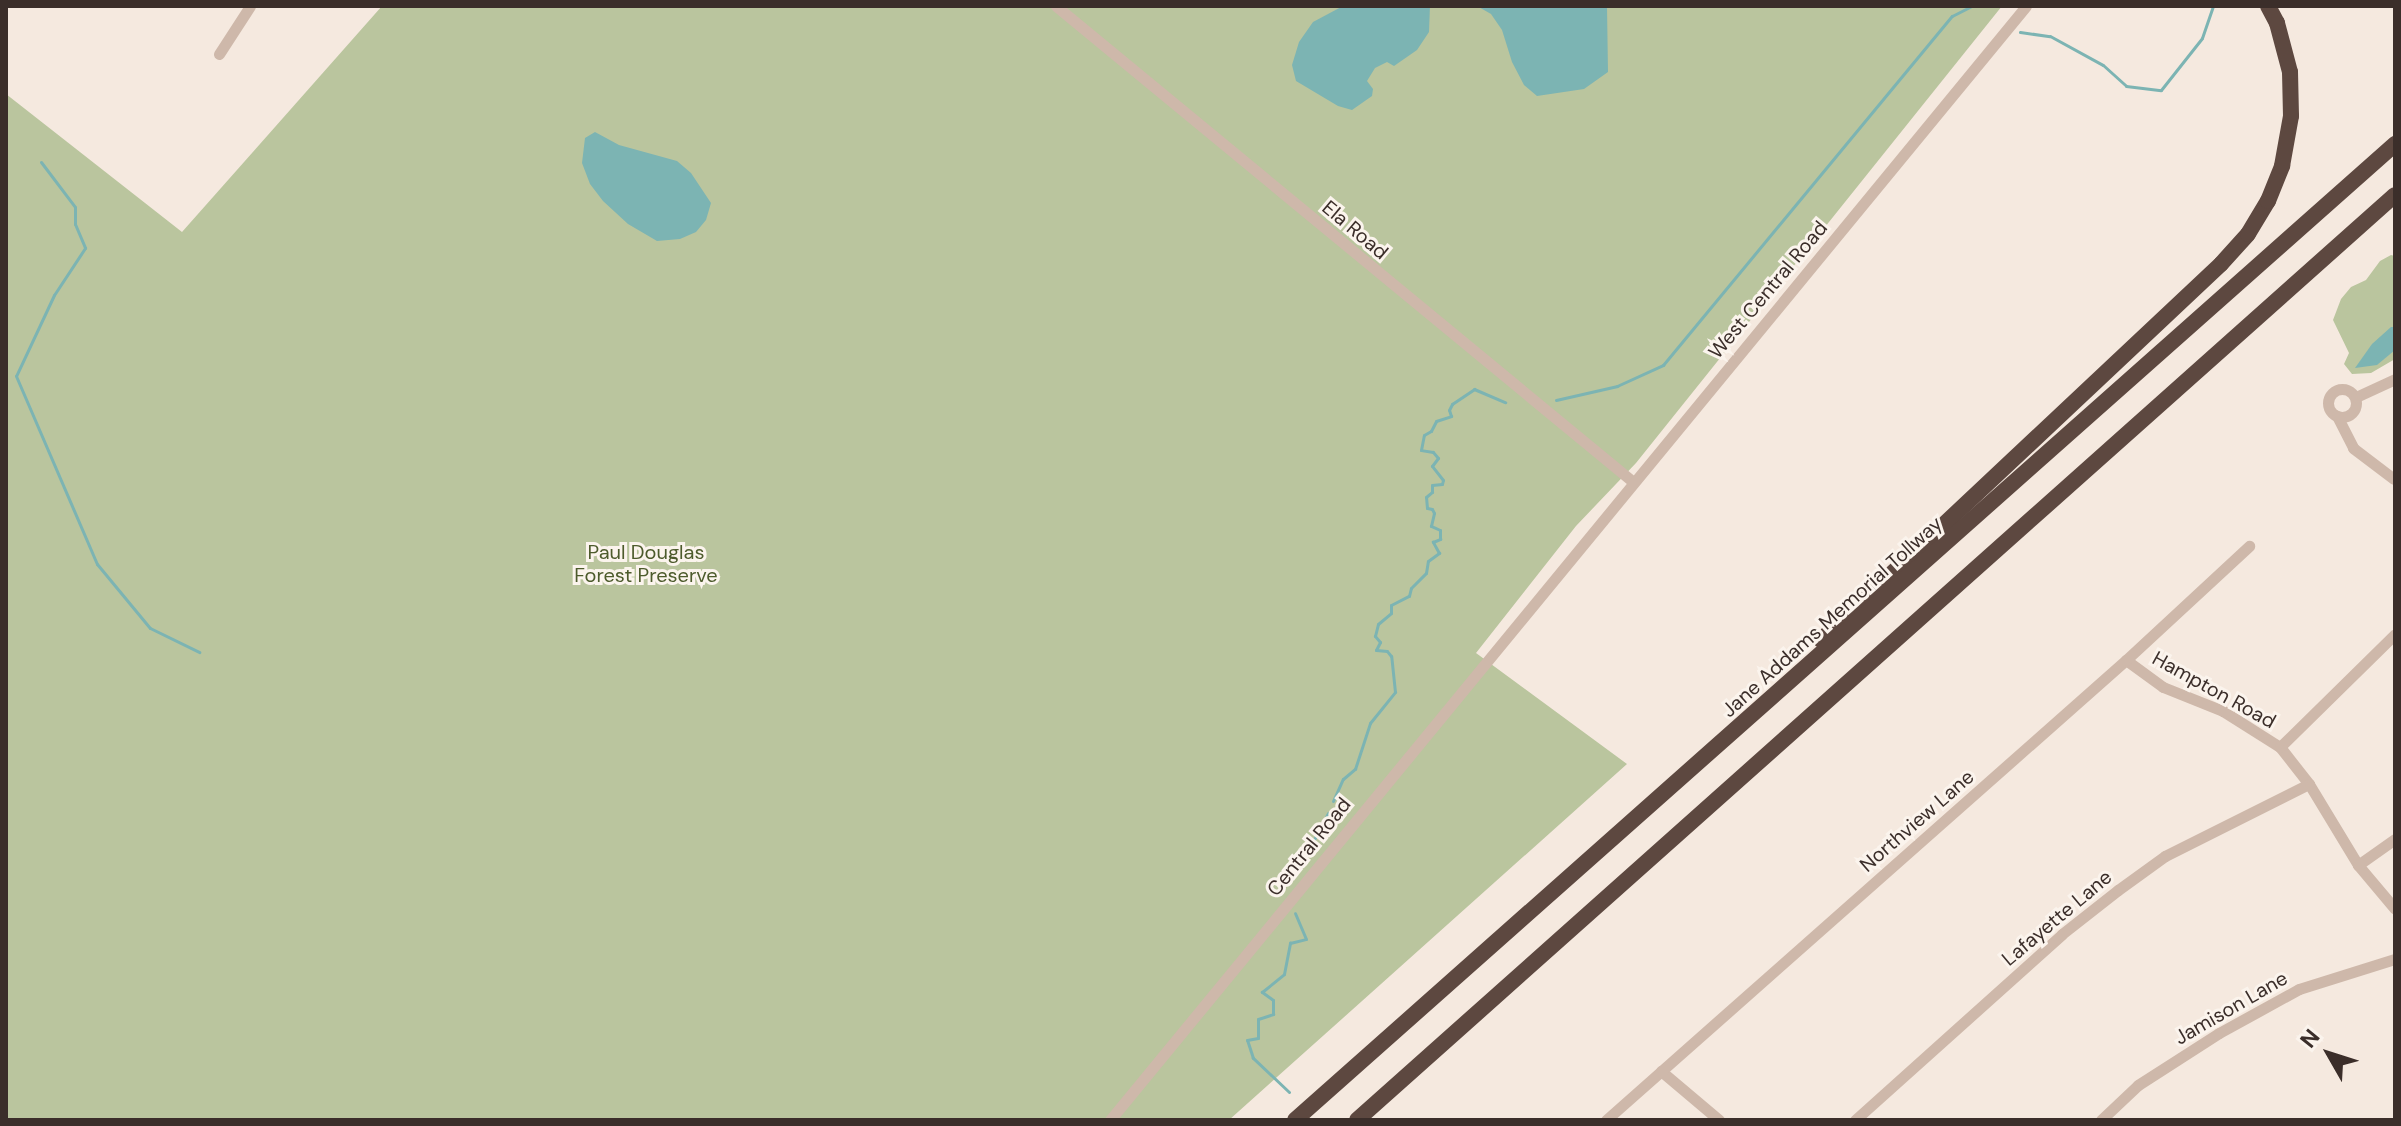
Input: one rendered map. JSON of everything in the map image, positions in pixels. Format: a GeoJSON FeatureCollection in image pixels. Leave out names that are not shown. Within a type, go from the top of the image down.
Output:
{"type":"FeatureCollection","features":[{"type":"Feature","properties":{"kind":"highway"},"geometry":{"type":"LineString","coordinates":[[1708,754],[1903,560],[2221,264],[2248,234],[2268,201],[2282,166],[2291,116],[2290,72],[2277,23],[2268,6]]}},
{"type":"Feature","properties":{"kind":"highway","name":"Jane Addams Memorial Tollway"},"geometry":{"type":"LineString","coordinates":[[1295,1120],[2395,144]]}},
{"type":"Feature","properties":{"kind":"highway"},"geometry":{"type":"LineString","coordinates":[[1357,1120],[2395,195]]}},
{"type":"Feature","properties":{"kind":"street"},"geometry":{"type":"LineString","coordinates":[[219,54],[250,6]]}},
{"type":"Feature","properties":{"kind":"street","name":"Ela Road"},"geometry":{"type":"LineString","coordinates":[[1056,6],[1632,481]]}},
{"type":"Feature","properties":{"kind":"street","name":"West Central Road"},"geometry":{"type":"LineString","coordinates":[[1537,597],[2026,6]]}},
{"type":"Feature","properties":{"kind":"street"},"geometry":{"type":"LineString","coordinates":[[2356,397],[2395,379]]}},
{"type":"Feature","properties":{"kind":"street"},"geometry":{"type":"LineString","coordinates":[[2356,397],[2346,388],[2333,392],[2328,406],[2337,416],[2353,448],[2394,479]]}},
{"type":"Feature","properties":{"kind":"street"},"geometry":{"type":"LineString","coordinates":[[2337,416],[2353,412],[2356,397]]}},
{"type":"Feature","properties":{"kind":"street","name":"Northview Lane"},"geometry":{"type":"LineString","coordinates":[[1606,1120],[2126,660],[2249,546]]}},
{"type":"Feature","properties":{"kind":"street","name":"Central Road"},"geometry":{"type":"LineString","coordinates":[[1110,1120],[1537,597]]}},
{"type":"Feature","properties":{"kind":"street"},"geometry":{"type":"LineString","coordinates":[[2280,747],[2395,634]]}},
{"type":"Feature","properties":{"kind":"street","name":"Hampton Road"},"geometry":{"type":"LineString","coordinates":[[2126,660],[2163,687],[2223,711],[2280,747],[2309,784],[2358,865],[2395,909]]}},
{"type":"Feature","properties":{"kind":"street","name":"Lafayette Lane"},"geometry":{"type":"LineString","coordinates":[[1855,1120],[2062,934],[2118,890],[2165,856],[2309,784]]}},
{"type":"Feature","properties":{"kind":"street"},"geometry":{"type":"LineString","coordinates":[[2358,865],[2395,839]]}},
{"type":"Feature","properties":{"kind":"street","name":"Jamison Lane"},"geometry":{"type":"LineString","coordinates":[[2101,1120],[2138,1085],[2219,1033],[2299,989],[2395,959]]}},
{"type":"Feature","properties":{"kind":"street"},"geometry":{"type":"LineString","coordinates":[[1661,1071],[1719,1120]]}},
{"type":"Feature","properties":{"kind":"green space","name":"Paul Douglas Forest Preserve"},"geometry":{"type":"Polygon","coordinates":[[[382,6],[2002,6],[1636,463],[1576,526],[1476,653],[1627,764],[1229,1120],[6,1120],[6,94],[182,232],[382,6]]]}},
{"type":"Feature","properties":{"kind":"green space"},"geometry":{"type":"Polygon","coordinates":[[[2395,256],[2395,359],[2371,373],[2352,374],[2344,364],[2349,353],[2333,320],[2341,299],[2351,287],[2366,280],[2380,261],[2395,256]]]}},
{"type":"Feature","properties":{"kind":"water"},"geometry":{"type":"Polygon","coordinates":[[[1343,6],[1430,6],[1429,32],[1417,50],[1394,66],[1387,62],[1375,68],[1367,81],[1373,89],[1372,96],[1352,110],[1338,106],[1296,81],[1292,65],[1299,42],[1313,22],[1343,6]]]}},
{"type":"Feature","properties":{"kind":"water"},"geometry":{"type":"Polygon","coordinates":[[[1477,6],[1607,6],[1608,72],[1584,89],[1537,96],[1524,85],[1512,62],[1502,30],[1491,14],[1477,6]]]}},
{"type":"Feature","properties":{"kind":"water"},"geometry":{"type":"Polygon","coordinates":[[[595,132],[619,145],[677,161],[691,173],[711,203],[706,220],[696,232],[680,239],[657,241],[628,224],[603,201],[590,184],[582,163],[585,138],[595,132]]]}},
{"type":"Feature","properties":{"kind":"water"},"geometry":{"type":"Polygon","coordinates":[[[2395,327],[2395,350],[2377,365],[2355,368],[2372,344],[2395,327]]]}},
{"type":"Feature","properties":{"kind":"waterway"},"geometry":{"type":"LineString","coordinates":[[1556,400],[1617,386],[1663,365],[1952,16],[1972,6]]}},
{"type":"Feature","properties":{"kind":"waterway"},"geometry":{"type":"LineString","coordinates":[[2020,32],[2050,36],[2103,65],[2126,86],[2161,90],[2202,38],[2213,6]]}},
{"type":"Feature","properties":{"kind":"waterway"},"geometry":{"type":"LineString","coordinates":[[41,162],[75,207],[75,224],[85,248],[54,295],[16,376],[97,564],[150,628],[199,652]]}},
{"type":"Feature","properties":{"kind":"waterway"},"geometry":{"type":"LineString","coordinates":[[1333,801],[1343,779],[1355,769],[1370,723],[1395,692],[1391,656],[1387,651],[1376,650],[1380,642],[1375,636],[1378,624],[1391,613],[1391,605],[1409,596],[1411,588],[1426,573],[1428,561],[1439,553],[1433,542],[1440,539],[1440,530],[1431,526],[1434,513],[1427,508],[1426,497],[1432,492],[1432,485],[1442,484],[1443,480],[1432,466],[1438,458],[1433,452],[1421,450],[1424,435],[1431,431],[1436,421],[1451,416],[1449,410],[1452,404],[1474,389],[1505,402]]}},
{"type":"Feature","properties":{"kind":"waterway"},"geometry":{"type":"LineString","coordinates":[[1299,868],[1328,813]]}},
{"type":"Feature","properties":{"kind":"waterway"},"geometry":{"type":"LineString","coordinates":[[1289,1092],[1253,1058],[1247,1040],[1258,1038],[1258,1019],[1273,1014],[1273,1000],[1262,992],[1284,974],[1290,943],[1306,939],[1295,913]]}}]}
